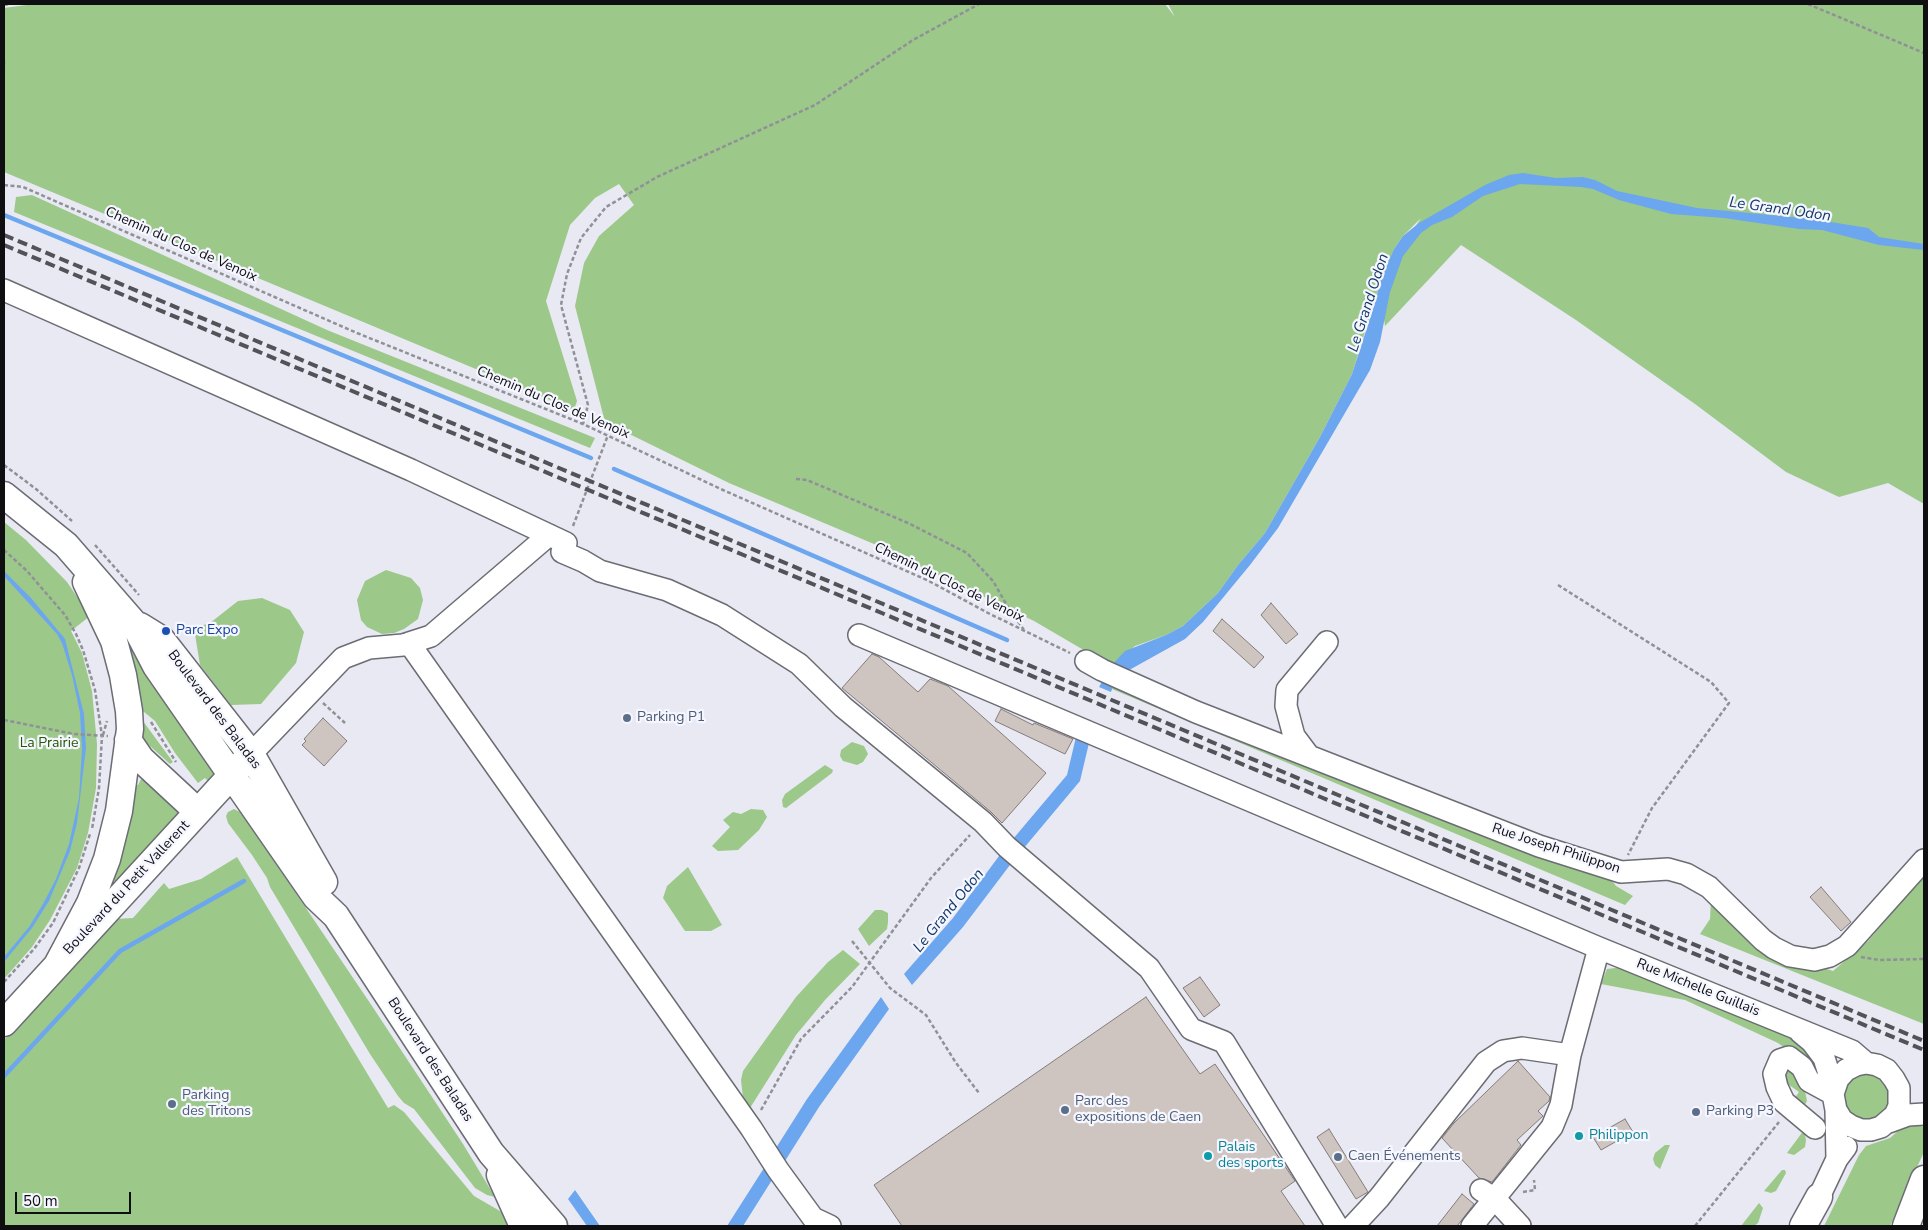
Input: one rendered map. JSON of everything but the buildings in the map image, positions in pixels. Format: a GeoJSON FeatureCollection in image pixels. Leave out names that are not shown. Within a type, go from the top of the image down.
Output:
{"type":"FeatureCollection","features":[{"type":"Feature","properties":{"kind":"main road","name":"Boulevard des Baladas"},"geometry":{"type":"LineString","coordinates":[[4,494],[66,546],[133,622],[156,666],[316,897],[336,916],[491,1154]]}},
{"type":"Feature","properties":{"kind":"main road"},"geometry":{"type":"LineString","coordinates":[[56,965],[90,902],[107,859],[119,812],[128,740],[129,712],[123,675],[114,641],[97,603],[66,546]]}},
{"type":"Feature","properties":{"kind":"main road","name":"Boulevard des Baladas"},"geometry":{"type":"LineString","coordinates":[[133,622],[161,639],[250,754],[328,889],[336,916]]}},
{"type":"Feature","properties":{"kind":"main road"},"geometry":{"type":"LineString","coordinates":[[156,666],[195,695],[237,753],[250,754]]}},
{"type":"Feature","properties":{"kind":"main road"},"geometry":{"type":"LineString","coordinates":[[128,740],[141,759],[197,811]]}},
{"type":"Feature","properties":{"kind":"main road","name":"Boulevard du Petit Vallerent"},"geometry":{"type":"LineString","coordinates":[[4,1023],[250,754]]}},
{"type":"Feature","properties":{"kind":"main road"},"geometry":{"type":"LineString","coordinates":[[491,1154],[523,1226]]}},
{"type":"Feature","properties":{"kind":"main road"},"geometry":{"type":"LineString","coordinates":[[491,1154],[554,1226]]}},
{"type":"Feature","properties":{"kind":"main road"},"geometry":{"type":"LineString","coordinates":[[1906,1226],[1924,1179]]}},
{"type":"Feature","properties":{"kind":"main road"},"geometry":{"type":"LineString","coordinates":[[1803,1226],[1819,1197]]}},
{"type":"Feature","properties":{"kind":"main road"},"geometry":{"type":"LineString","coordinates":[[1808,1226],[1819,1197]]}},
{"type":"Feature","properties":{"kind":"street"},"geometry":{"type":"LineString","coordinates":[[4,290],[384,458],[557,539],[562,552],[600,572],[667,590],[722,615],[800,664],[843,707],[983,822],[1012,851],[1148,968],[1191,1029],[1224,1042],[1337,1226]]}},
{"type":"Feature","properties":{"kind":"street"},"geometry":{"type":"LineString","coordinates":[[250,754],[343,658],[369,648],[403,645],[431,636],[557,539]]}},
{"type":"Feature","properties":{"kind":"street","name":"Rue Michelle Guillais"},"geometry":{"type":"LineString","coordinates":[[860,635],[1599,948],[1852,1051],[1866,1063],[1877,1065],[1887,1070],[1899,1088],[1924,1103]]}},
{"type":"Feature","properties":{"kind":"street"},"geometry":{"type":"LineString","coordinates":[[1309,756],[1294,736],[1286,706],[1287,690],[1327,642]]}},
{"type":"Feature","properties":{"kind":"street"},"geometry":{"type":"LineString","coordinates":[[409,643],[751,1128],[774,1164],[813,1218],[830,1226]]}},
{"type":"Feature","properties":{"kind":"street","name":"Rue Joseph Philippon"},"geometry":{"type":"LineString","coordinates":[[1094,666],[1196,712],[1539,846],[1621,872],[1668,869],[1686,874],[1708,887],[1763,940],[1790,956],[1814,960],[1830,956],[1847,946],[1924,860]]}},
{"type":"Feature","properties":{"kind":"street"},"geometry":{"type":"LineString","coordinates":[[1472,1226],[1488,1194],[1552,1127],[1561,1105],[1570,1055],[1599,948]]}},
{"type":"Feature","properties":{"kind":"street","name":"Rue Michelle Guillais"},"geometry":{"type":"LineString","coordinates":[[1796,1029],[1812,1042],[1824,1058],[1834,1098],[1842,1120],[1861,1130],[1837,1159],[1819,1197]]}},
{"type":"Feature","properties":{"kind":"street"},"geometry":{"type":"LineString","coordinates":[[1354,1226],[1397,1175],[1486,1062],[1503,1051],[1522,1048],[1570,1055]]}},
{"type":"Feature","properties":{"kind":"street"},"geometry":{"type":"LineString","coordinates":[[1815,1128],[1784,1102],[1777,1087],[1774,1074],[1780,1060],[1789,1057],[1802,1067],[1809,1081],[1834,1098],[1838,1078],[1846,1070],[1866,1063]]}},
{"type":"Feature","properties":{"kind":"street"},"geometry":{"type":"LineString","coordinates":[[1889,1122],[1899,1106],[1899,1088]]}},
{"type":"Feature","properties":{"kind":"street","name":"Rue Michelle Guillais"},"geometry":{"type":"LineString","coordinates":[[1834,1098],[1837,1159]]}},
{"type":"Feature","properties":{"kind":"street"},"geometry":{"type":"LineString","coordinates":[[1861,1130],[1881,1127],[1908,1115],[1924,1114]]}},
{"type":"Feature","properties":{"kind":"street"},"geometry":{"type":"LineString","coordinates":[[1488,1194],[1520,1226]]}},
{"type":"Feature","properties":{"kind":"path"},"geometry":{"type":"LineString","coordinates":[[4,5],[10,4]]}},
{"type":"Feature","properties":{"kind":"path"},"geometry":{"type":"LineString","coordinates":[[583,424],[588,405],[560,305],[567,274],[581,238],[606,207],[657,177],[815,105],[913,40],[979,4]]}},
{"type":"Feature","properties":{"kind":"path"},"geometry":{"type":"LineString","coordinates":[[1808,4],[1924,53]]}},
{"type":"Feature","properties":{"kind":"path"},"geometry":{"type":"LineString","coordinates":[[4,60],[4,68]]}},
{"type":"Feature","properties":{"kind":"path","name":"Chemin du Clos de Venoix"},"geometry":{"type":"LineString","coordinates":[[4,185],[23,187],[357,333],[608,435],[723,490],[929,581],[1094,666]]}},
{"type":"Feature","properties":{"kind":"path"},"geometry":{"type":"LineString","coordinates":[[557,539],[608,435]]}},
{"type":"Feature","properties":{"kind":"path"},"geometry":{"type":"LineString","coordinates":[[4,465],[36,489]]}},
{"type":"Feature","properties":{"kind":"path"},"geometry":{"type":"LineString","coordinates":[[796,479],[807,480],[908,523],[967,554],[993,581],[1024,631]]}},
{"type":"Feature","properties":{"kind":"path"},"geometry":{"type":"LineString","coordinates":[[4,550],[47,593],[65,615],[76,634],[84,650],[95,690],[102,736],[99,788],[91,833],[78,868],[53,923],[34,949],[4,982]]}},
{"type":"Feature","properties":{"kind":"path"},"geometry":{"type":"LineString","coordinates":[[1558,585],[1711,682],[1729,703],[1652,808],[1633,842],[1621,872]]}},
{"type":"Feature","properties":{"kind":"path"},"geometry":{"type":"LineString","coordinates":[[321,702],[345,723]]}},
{"type":"Feature","properties":{"kind":"path"},"geometry":{"type":"LineString","coordinates":[[102,736],[109,715]]}},
{"type":"Feature","properties":{"kind":"path"},"geometry":{"type":"LineString","coordinates":[[147,718],[179,766]]}},
{"type":"Feature","properties":{"kind":"path"},"geometry":{"type":"LineString","coordinates":[[4,720],[74,734],[102,736]]}},
{"type":"Feature","properties":{"kind":"path"},"geometry":{"type":"LineString","coordinates":[[751,1128],[801,1039],[852,987],[931,878],[983,822]]}},
{"type":"Feature","properties":{"kind":"path"},"geometry":{"type":"LineString","coordinates":[[852,941],[890,988],[926,1014],[956,1063],[979,1093]]}},
{"type":"Feature","properties":{"kind":"path"},"geometry":{"type":"LineString","coordinates":[[1847,946],[1853,954],[1864,958],[1879,960],[1924,959]]}},
{"type":"Feature","properties":{"kind":"path"},"geometry":{"type":"LineString","coordinates":[[1695,1226],[1779,1121]]}},
{"type":"Feature","properties":{"kind":"green space"},"geometry":{"type":"Polygon","coordinates":[[[34,4],[1165,4],[1175,17],[1168,4],[1924,4],[1924,504],[1888,483],[1839,497],[1786,472],[1695,404],[1576,320],[1461,245],[1385,326],[1379,286],[1352,374],[1320,437],[1265,533],[1238,565],[1218,593],[1183,626],[1166,635],[1135,646],[1111,666],[1034,621],[874,544],[729,483],[605,422],[575,306],[584,263],[599,236],[634,205],[619,184],[595,198],[570,225],[546,301],[577,401],[574,410],[4,172],[4,8],[34,4]],[[1421,218],[1403,236],[1394,249],[1387,269],[1421,218]]]}},
{"type":"Feature","properties":{"kind":"green space"},"geometry":{"type":"Polygon","coordinates":[[[32,195],[327,330],[595,438],[590,448],[14,212],[16,197],[32,195]]]}},
{"type":"Feature","properties":{"kind":"green space","name":"La Prairie"},"geometry":{"type":"Polygon","coordinates":[[[4,522],[26,540],[67,582],[90,616],[71,631],[82,653],[92,691],[97,744],[96,788],[88,833],[77,868],[50,920],[32,947],[4,979],[4,522]]]}},
{"type":"Feature","properties":{"kind":"green space"},"geometry":{"type":"Polygon","coordinates":[[[386,570],[411,578],[420,588],[423,600],[418,619],[404,629],[394,633],[382,634],[367,627],[361,620],[357,600],[365,581],[386,570]]]}},
{"type":"Feature","properties":{"kind":"green space"},"geometry":{"type":"Polygon","coordinates":[[[262,598],[290,610],[304,632],[296,663],[261,704],[231,705],[200,665],[194,628],[210,623],[238,601],[262,598]]]}},
{"type":"Feature","properties":{"kind":"green space"},"geometry":{"type":"Polygon","coordinates":[[[115,622],[132,642],[219,771],[212,785],[205,778],[198,783],[175,753],[155,721],[138,707],[115,622]]]}},
{"type":"Feature","properties":{"kind":"green space"},"geometry":{"type":"Polygon","coordinates":[[[1115,680],[1608,875],[1616,886],[1633,896],[1625,905],[1112,689],[1115,680]]]}},
{"type":"Feature","properties":{"kind":"green space"},"geometry":{"type":"Polygon","coordinates":[[[140,717],[173,762],[170,764],[141,738],[140,717]]]}},
{"type":"Feature","properties":{"kind":"green space"},"geometry":{"type":"Polygon","coordinates":[[[852,742],[864,746],[868,754],[863,762],[857,765],[843,761],[840,756],[841,750],[852,742]]]}},
{"type":"Feature","properties":{"kind":"green space"},"geometry":{"type":"Polygon","coordinates":[[[825,765],[833,770],[832,773],[786,808],[783,807],[782,800],[785,794],[825,765]]]}},
{"type":"Feature","properties":{"kind":"green space"},"geometry":{"type":"Polygon","coordinates":[[[141,779],[145,779],[182,809],[118,884],[113,880],[126,837],[135,785],[138,785],[141,779]]]}},
{"type":"Feature","properties":{"kind":"green space"},"geometry":{"type":"Polygon","coordinates":[[[234,809],[240,812],[372,1006],[463,1144],[495,1197],[475,1188],[414,1109],[404,1103],[398,1096],[370,1054],[270,887],[267,878],[228,823],[226,816],[228,812],[234,809]]]}},
{"type":"Feature","properties":{"kind":"green space"},"geometry":{"type":"Polygon","coordinates":[[[751,809],[763,810],[767,817],[759,830],[738,850],[718,851],[712,846],[730,827],[723,820],[733,812],[741,814],[751,809]]]}},
{"type":"Feature","properties":{"kind":"green space"},"geometry":{"type":"Polygon","coordinates":[[[237,857],[388,1108],[394,1105],[404,1112],[474,1196],[500,1211],[512,1226],[4,1226],[4,1040],[115,919],[133,918],[164,883],[169,889],[201,879],[237,857]]]}},
{"type":"Feature","properties":{"kind":"green space"},"geometry":{"type":"Polygon","coordinates":[[[688,867],[722,925],[711,931],[685,931],[663,898],[667,886],[688,867]]]}},
{"type":"Feature","properties":{"kind":"green space"},"geometry":{"type":"Polygon","coordinates":[[[1924,875],[1924,1024],[1700,934],[1710,919],[1711,900],[1823,968],[1833,971],[1868,941],[1924,875]]]}},
{"type":"Feature","properties":{"kind":"green space"},"geometry":{"type":"Polygon","coordinates":[[[875,910],[882,910],[888,913],[887,929],[869,946],[858,929],[875,910]]]}},
{"type":"Feature","properties":{"kind":"green space"},"geometry":{"type":"Polygon","coordinates":[[[843,950],[860,964],[825,1000],[796,1035],[750,1108],[743,1098],[741,1080],[743,1071],[796,997],[828,962],[843,950]]]}},
{"type":"Feature","properties":{"kind":"green space"},"geometry":{"type":"Polygon","coordinates":[[[1624,967],[1792,1038],[1814,1053],[1823,1084],[1804,1062],[1778,1043],[1685,1000],[1601,984],[1607,969],[1624,967]]]}},
{"type":"Feature","properties":{"kind":"green space"},"geometry":{"type":"Polygon","coordinates":[[[1792,1066],[1804,1086],[1807,1101],[1803,1108],[1792,1102],[1799,1092],[1782,1080],[1792,1066]]]}},
{"type":"Feature","properties":{"kind":"green space"},"geometry":{"type":"Polygon","coordinates":[[[1869,1068],[1890,1083],[1890,1110],[1868,1123],[1844,1112],[1840,1086],[1869,1068]]]}},
{"type":"Feature","properties":{"kind":"green space"},"geometry":{"type":"Polygon","coordinates":[[[1912,1123],[1924,1127],[1924,1152],[1890,1226],[1824,1226],[1859,1155],[1866,1146],[1890,1138],[1899,1130],[1912,1123]]]}},
{"type":"Feature","properties":{"kind":"green space"},"geometry":{"type":"Polygon","coordinates":[[[1804,1130],[1805,1147],[1794,1155],[1787,1153],[1804,1130]]]}},
{"type":"Feature","properties":{"kind":"green space"},"geometry":{"type":"Polygon","coordinates":[[[1665,1145],[1670,1145],[1660,1169],[1655,1165],[1653,1159],[1655,1153],[1665,1145]]]}},
{"type":"Feature","properties":{"kind":"green space"},"geometry":{"type":"Polygon","coordinates":[[[1782,1170],[1785,1170],[1786,1173],[1776,1191],[1771,1193],[1764,1191],[1782,1170]]]}},
{"type":"Feature","properties":{"kind":"green space"},"geometry":{"type":"Polygon","coordinates":[[[1759,1203],[1763,1208],[1758,1223],[1754,1226],[1741,1226],[1759,1203]]]}},
{"type":"Feature","properties":{"kind":"water"},"geometry":{"type":"Polygon","coordinates":[[[1523,173],[1556,178],[1583,177],[1595,180],[1617,191],[1697,208],[1812,219],[1868,228],[1879,237],[1924,244],[1924,250],[1879,245],[1822,230],[1799,229],[1724,218],[1671,214],[1619,200],[1593,189],[1581,187],[1520,184],[1483,196],[1452,217],[1432,225],[1421,233],[1403,256],[1390,292],[1380,342],[1370,370],[1278,528],[1250,565],[1203,622],[1185,639],[1122,674],[1115,680],[1111,692],[1099,687],[1111,666],[1125,651],[1166,635],[1183,626],[1218,593],[1238,565],[1265,533],[1320,437],[1352,374],[1375,303],[1380,281],[1394,249],[1403,236],[1419,223],[1485,185],[1509,175],[1523,173]]]}},
{"type":"Feature","properties":{"kind":"water"},"geometry":{"type":"Polygon","coordinates":[[[4,571],[31,598],[65,639],[84,714],[86,748],[77,823],[70,851],[49,901],[32,928],[4,962],[4,957],[29,927],[43,904],[56,879],[69,844],[79,798],[82,749],[80,713],[72,675],[62,643],[57,634],[4,576],[4,571]]]}},
{"type":"Feature","properties":{"kind":"water"},"geometry":{"type":"Polygon","coordinates":[[[1076,737],[1089,743],[1080,781],[1013,861],[963,927],[912,985],[904,974],[953,918],[1002,852],[1067,775],[1076,737]]]}},
{"type":"Feature","properties":{"kind":"water"},"geometry":{"type":"Polygon","coordinates":[[[881,997],[889,1009],[819,1107],[785,1161],[776,1148],[807,1099],[881,997]]]}},
{"type":"Feature","properties":{"kind":"water"},"geometry":{"type":"Polygon","coordinates":[[[764,1168],[772,1180],[743,1226],[727,1226],[764,1168]]]}},
{"type":"Feature","properties":{"kind":"water"},"geometry":{"type":"Polygon","coordinates":[[[575,1190],[600,1226],[587,1226],[568,1199],[575,1190]]]}},
{"type":"Feature","properties":{"kind":"waterway"},"geometry":{"type":"LineString","coordinates":[[4,215],[591,458]]}},
{"type":"Feature","properties":{"kind":"waterway"},"geometry":{"type":"LineString","coordinates":[[614,469],[1007,640]]}},
{"type":"Feature","properties":{"kind":"waterway"},"geometry":{"type":"LineString","coordinates":[[4,1076],[120,951],[244,881]]}},
{"type":"Feature","properties":{"kind":"railway"},"geometry":{"type":"LineString","coordinates":[[4,235],[1924,1041]]}},
{"type":"Feature","properties":{"kind":"railway"},"geometry":{"type":"LineString","coordinates":[[4,245],[1924,1050]]}},
{"type":"Feature","properties":{"kind":"place","name":"Parc Expo"},"geometry":{"type":"Point","coordinates":[166,631]}},
{"type":"Feature","properties":{"kind":"place","name":"Parking P1"},"geometry":{"type":"Point","coordinates":[627,718]}},
{"type":"Feature","properties":{"kind":"place","name":"Parking des Tritons"},"geometry":{"type":"Point","coordinates":[172,1104]}},
{"type":"Feature","properties":{"kind":"place","name":"Parc des expositions de Caen"},"geometry":{"type":"Point","coordinates":[1065,1110]}},
{"type":"Feature","properties":{"kind":"place","name":"Parking P3"},"geometry":{"type":"Point","coordinates":[1696,1112]}},
{"type":"Feature","properties":{"kind":"place","name":"Philippon"},"geometry":{"type":"Point","coordinates":[1579,1136]}},
{"type":"Feature","properties":{"kind":"place","name":"Palais des sports"},"geometry":{"type":"Point","coordinates":[1208,1156]}},
{"type":"Feature","properties":{"kind":"place","name":"Caen Événements"},"geometry":{"type":"Point","coordinates":[1338,1157]}},
{"type":"Feature","properties":{"kind":"water label","name":"Le Grand Odon"},"geometry":{"type":"Point","coordinates":[1780,210]}},
{"type":"Feature","properties":{"kind":"water label","name":"Le Grand Odon"},"geometry":{"type":"Point","coordinates":[1369,303]}},
{"type":"Feature","properties":{"kind":"water label","name":"Le Grand Odon"},"geometry":{"type":"Point","coordinates":[949,911]}}]}
